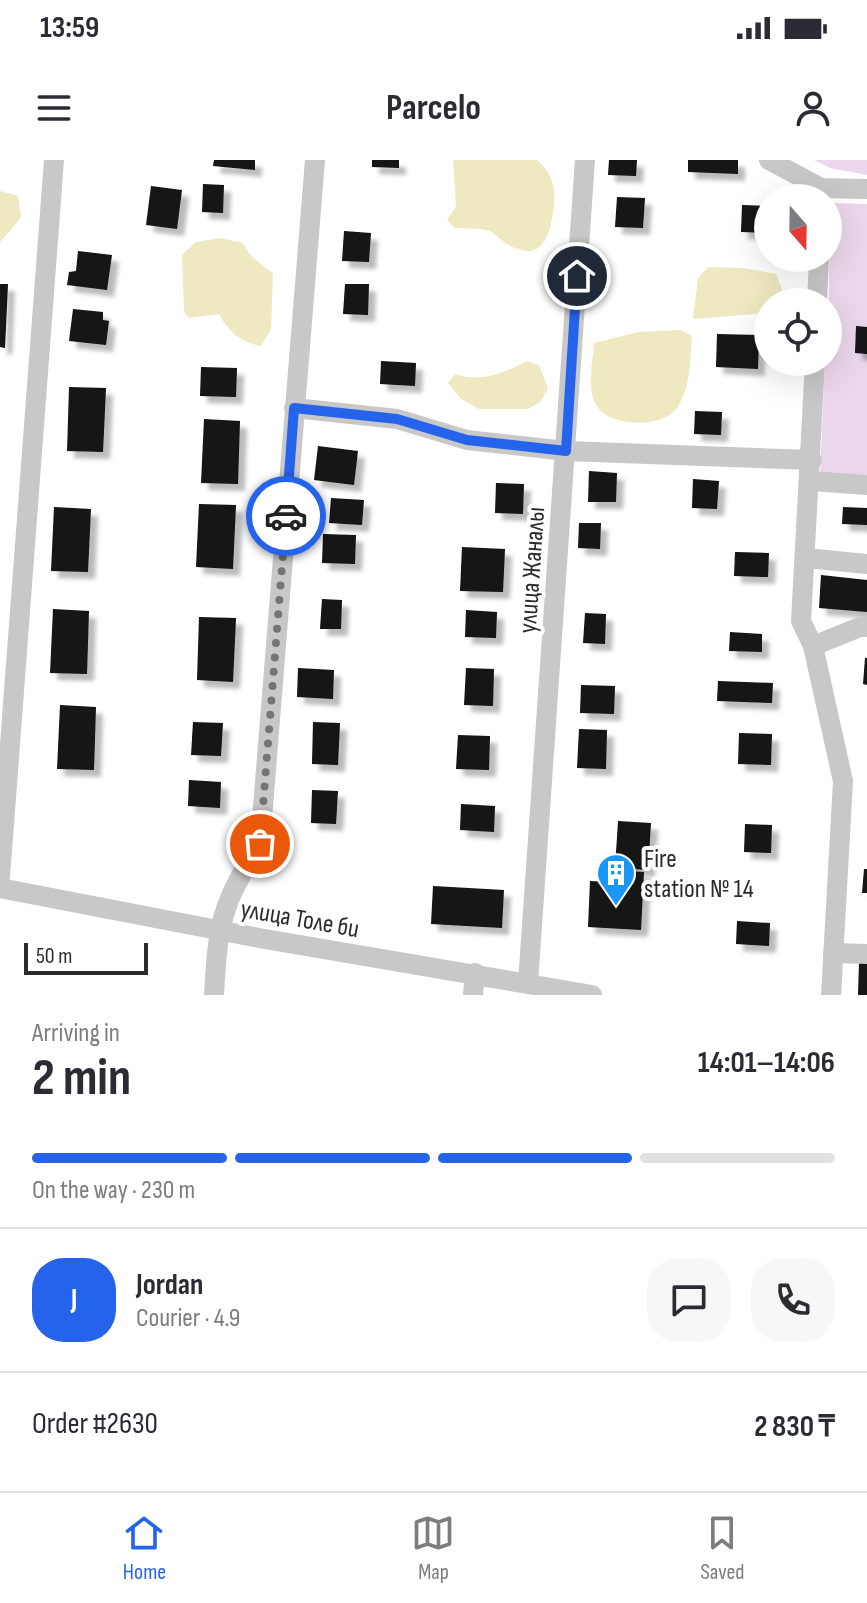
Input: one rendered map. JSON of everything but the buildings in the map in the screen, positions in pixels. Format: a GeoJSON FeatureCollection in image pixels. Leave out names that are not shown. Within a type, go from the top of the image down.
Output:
{"type":"FeatureCollection","features":[{"type":"Feature","properties":{"kind":"street"},"geometry":{"type":"LineString","coordinates":[[0,877],[54,160]]}},
{"type":"Feature","properties":{"kind":"street"},"geometry":{"type":"LineString","coordinates":[[214,995],[218,930],[230,891],[260,844],[315,160]]}},
{"type":"Feature","properties":{"kind":"street","name":"улица Жаналы"},"geometry":{"type":"LineString","coordinates":[[528,983],[585,160]]}},
{"type":"Feature","properties":{"kind":"street"},"geometry":{"type":"LineString","coordinates":[[769,160],[807,184]]}},
{"type":"Feature","properties":{"kind":"street"},"geometry":{"type":"LineString","coordinates":[[842,191],[867,189]]}},
{"type":"Feature","properties":{"kind":"street"},"geometry":{"type":"LineString","coordinates":[[815,376],[812,470],[801,621],[813,646],[843,781],[831,995]]}},
{"type":"Feature","properties":{"kind":"street"},"geometry":{"type":"LineString","coordinates":[[294,408],[397,419],[467,440],[812,470],[867,485]]}},
{"type":"Feature","properties":{"kind":"street"},"geometry":{"type":"LineString","coordinates":[[806,558],[867,564]]}},
{"type":"Feature","properties":{"kind":"street"},"geometry":{"type":"LineString","coordinates":[[813,646],[867,627]]}},
{"type":"Feature","properties":{"kind":"street","name":"улица Толе би"},"geometry":{"type":"LineString","coordinates":[[0,888],[218,930],[592,995]]}},
{"type":"Feature","properties":{"kind":"street"},"geometry":{"type":"LineString","coordinates":[[833,953],[867,954]]}},
{"type":"Feature","properties":{"kind":"street"},"geometry":{"type":"LineString","coordinates":[[473,995],[475,973]]}},
{"type":"Feature","properties":{"kind":"shaded area"},"geometry":{"type":"Polygon","coordinates":[[[453,160],[537,160],[549,174],[554,191],[551,225],[543,243],[530,251],[520,250],[487,230],[455,228],[447,220],[456,207],[453,160]]]}},
{"type":"Feature","properties":{"kind":"shaded area"},"geometry":{"type":"Polygon","coordinates":[[[814,160],[867,160],[867,175],[830,168],[814,160]]]}},
{"type":"Feature","properties":{"kind":"shaded area"},"geometry":{"type":"Polygon","coordinates":[[[0,191],[18,196],[21,218],[0,242],[0,191]]]}},
{"type":"Feature","properties":{"kind":"shaded area"},"geometry":{"type":"Polygon","coordinates":[[[842,203],[867,204],[867,479],[820,475],[824,376],[842,376],[842,288],[829,288],[829,272],[842,272],[842,203]]]}},
{"type":"Feature","properties":{"kind":"shaded area"},"geometry":{"type":"Polygon","coordinates":[[[220,238],[243,243],[250,255],[273,274],[271,329],[261,346],[236,335],[219,314],[189,318],[184,312],[182,255],[196,242],[220,238]]]}},
{"type":"Feature","properties":{"kind":"shaded area"},"geometry":{"type":"Polygon","coordinates":[[[708,267],[744,268],[776,274],[782,288],[754,288],[754,314],[693,319],[698,278],[708,267]]]}},
{"type":"Feature","properties":{"kind":"shaded area"},"geometry":{"type":"Polygon","coordinates":[[[681,330],[692,336],[689,373],[682,400],[670,415],[638,423],[616,419],[599,409],[591,386],[594,343],[638,332],[681,330]]]}},
{"type":"Feature","properties":{"kind":"shaded area"},"geometry":{"type":"Polygon","coordinates":[[[527,361],[539,365],[548,389],[540,402],[528,409],[479,409],[461,399],[448,383],[455,374],[464,377],[491,375],[527,361]]]}},
{"type":"Feature","properties":{"kind":"way so far"},"geometry":{"type":"LineString","coordinates":[[260,844],[286,516]]}},
{"type":"Feature","properties":{"kind":"place","name":"Fire station № 14"},"geometry":{"type":"Point","coordinates":[616,907]}},
{"type":"Feature","properties":{"kind":"route"},"geometry":{"type":"LineString","coordinates":[[286,516],[294,408],[397,419],[467,440],[566,451],[577,276]]}}]}
